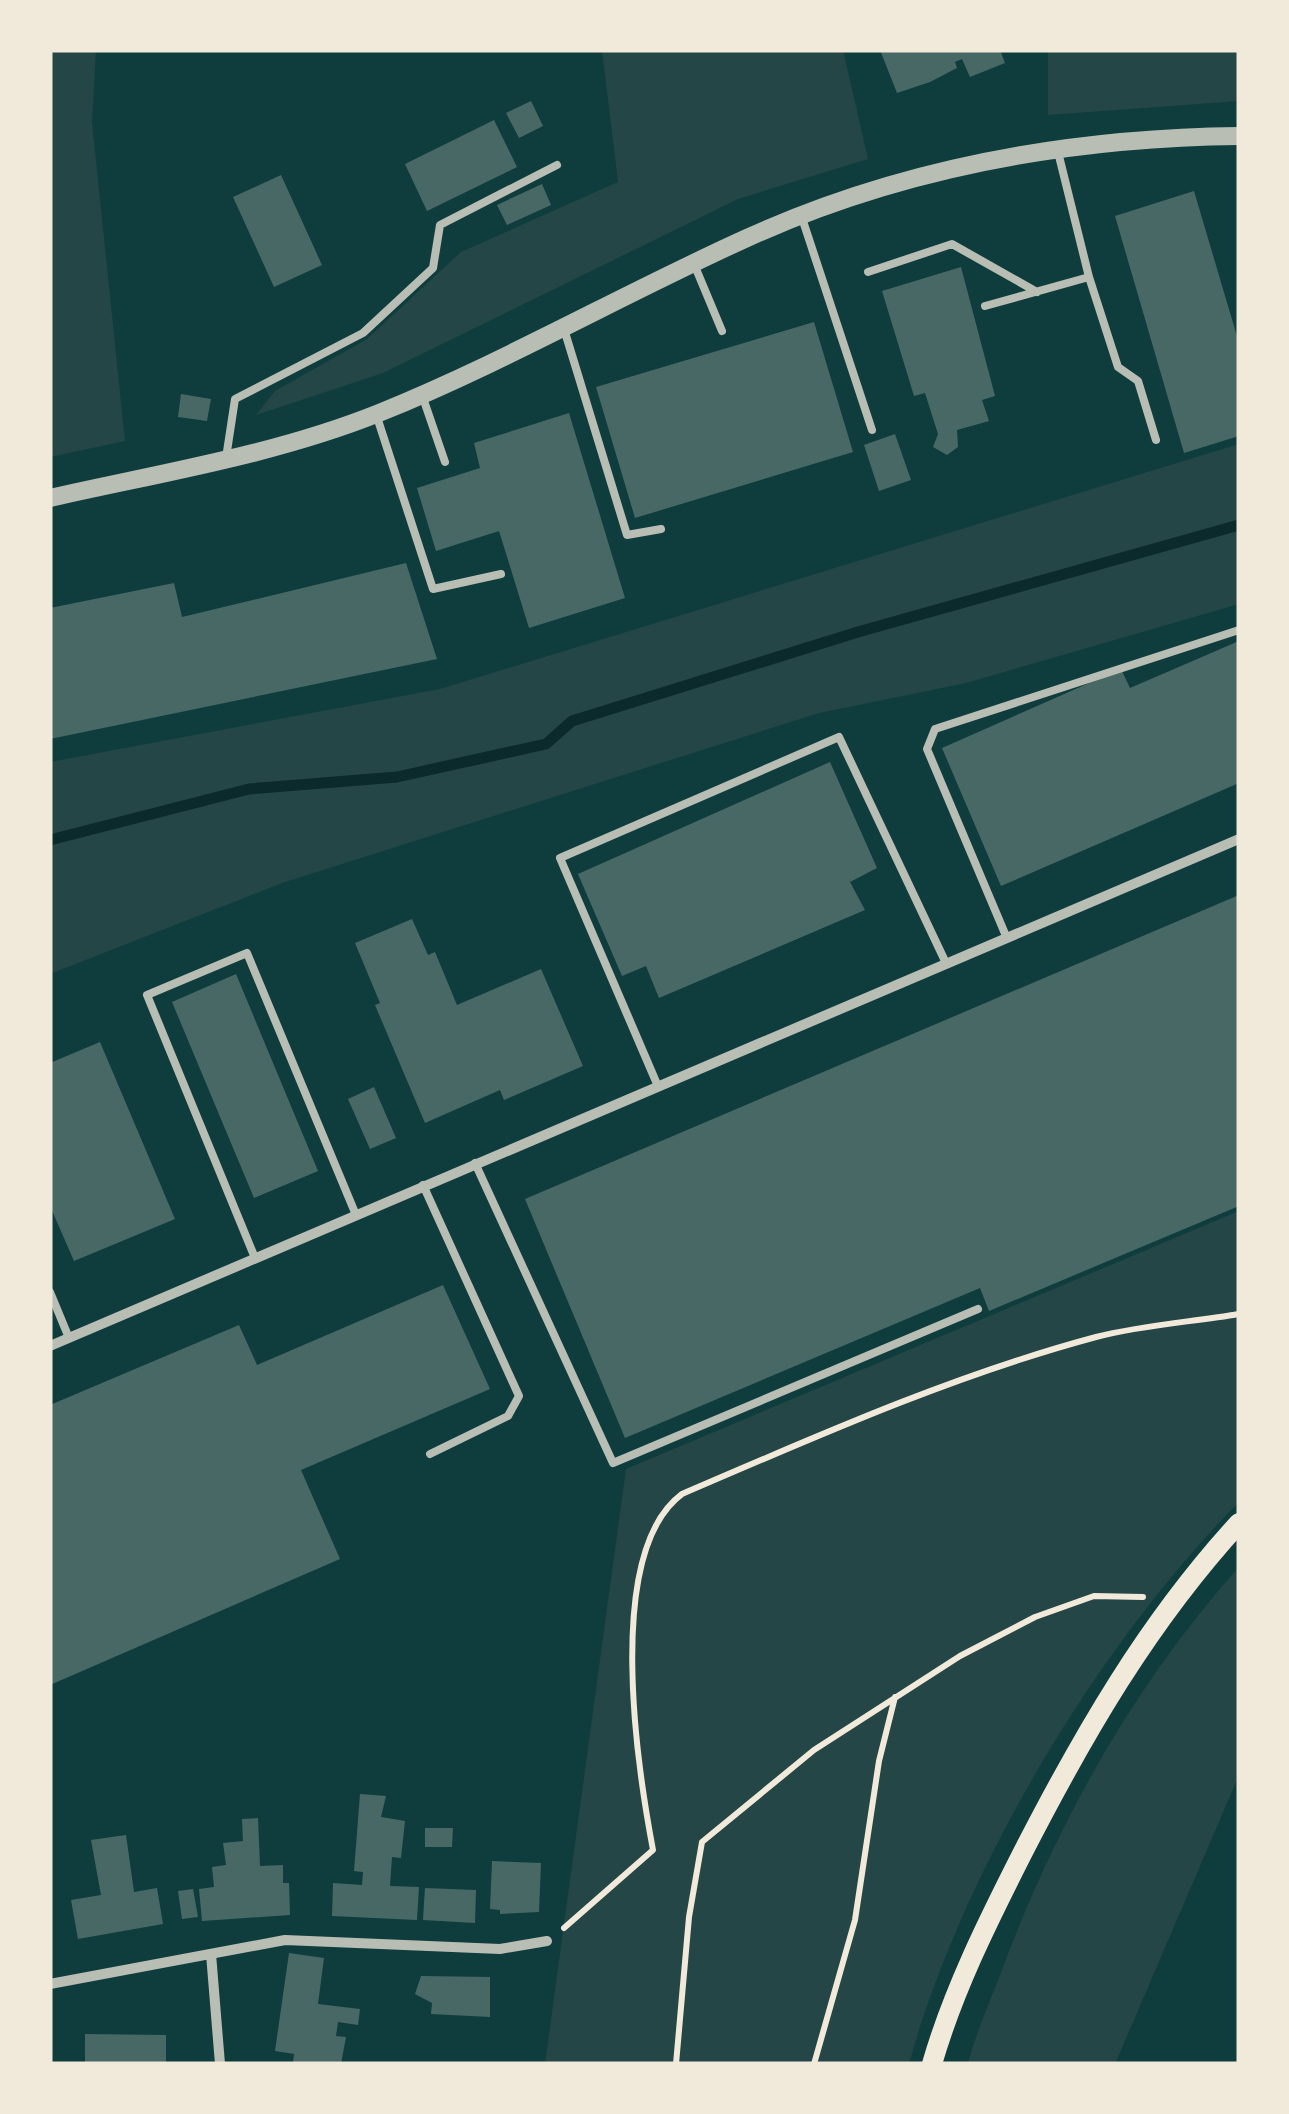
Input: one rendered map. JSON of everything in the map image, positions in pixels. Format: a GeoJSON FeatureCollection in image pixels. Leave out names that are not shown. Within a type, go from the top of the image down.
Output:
{"type":"FeatureCollection","features":[{"type":"Feature","properties":{"kind":"main road"},"geometry":{"type":"LineString","coordinates":[[932,2064],[989,1919],[1061,1778],[1141,1643],[1239,1523]]}},
{"type":"Feature","properties":{"kind":"street"},"geometry":{"type":"LineString","coordinates":[[50,498],[297,442],[376,414],[801,216],[938,171],[1057,148],[1141,138],[1239,136]]}},
{"type":"Feature","properties":{"kind":"street"},"geometry":{"type":"LineString","coordinates":[[50,1346],[1239,839]]}},
{"type":"Feature","properties":{"kind":"street"},"geometry":{"type":"LineString","coordinates":[[50,1984],[285,1940],[500,1949],[547,1941]]}},
{"type":"Feature","properties":{"kind":"street"},"geometry":{"type":"LineString","coordinates":[[211,1954],[220,2064]]}},
{"type":"Feature","properties":{"kind":"lane"},"geometry":{"type":"LineString","coordinates":[[1057,148],[1088,278],[1118,367],[1138,381],[1156,440]]}},
{"type":"Feature","properties":{"kind":"lane"},"geometry":{"type":"LineString","coordinates":[[226,458],[236,399],[364,333],[433,268],[440,224],[557,165]]}},
{"type":"Feature","properties":{"kind":"lane"},"geometry":{"type":"LineString","coordinates":[[801,216],[872,430]]}},
{"type":"Feature","properties":{"kind":"lane"},"geometry":{"type":"LineString","coordinates":[[868,272],[952,244],[1036,292]]}},
{"type":"Feature","properties":{"kind":"lane"},"geometry":{"type":"LineString","coordinates":[[694,264],[722,331]]}},
{"type":"Feature","properties":{"kind":"lane"},"geometry":{"type":"LineString","coordinates":[[986,306],[1088,278]]}},
{"type":"Feature","properties":{"kind":"lane"},"geometry":{"type":"LineString","coordinates":[[564,329],[628,535],[661,529]]}},
{"type":"Feature","properties":{"kind":"lane"},"geometry":{"type":"LineString","coordinates":[[422,395],[445,462]]}},
{"type":"Feature","properties":{"kind":"lane"},"geometry":{"type":"LineString","coordinates":[[376,414],[434,589],[501,574]]}},
{"type":"Feature","properties":{"kind":"lane"},"geometry":{"type":"LineString","coordinates":[[1006,936],[927,749],[935,729],[1239,630]]}},
{"type":"Feature","properties":{"kind":"lane"},"geometry":{"type":"LineString","coordinates":[[657,1084],[560,858],[840,737],[945,962]]}},
{"type":"Feature","properties":{"kind":"lane"},"geometry":{"type":"LineString","coordinates":[[255,1258],[147,994],[247,952],[356,1215]]}},
{"type":"Feature","properties":{"kind":"lane"},"geometry":{"type":"LineString","coordinates":[[475,1163],[612,1463],[978,1309]]}},
{"type":"Feature","properties":{"kind":"lane"},"geometry":{"type":"LineString","coordinates":[[423,1186],[519,1396],[508,1416],[430,1454]]}},
{"type":"Feature","properties":{"kind":"lane"},"geometry":{"type":"LineString","coordinates":[[50,1292],[69,1338]]}},
{"type":"Feature","properties":{"kind":"path"},"geometry":{"type":"LineString","coordinates":[[547,1941],[653,1850],[635,1756],[632,1614],[656,1521],[667,1506],[682,1494],[795,1444],[976,1375],[1098,1336],[1239,1314]]}},
{"type":"Feature","properties":{"kind":"path"},"geometry":{"type":"LineString","coordinates":[[676,2064],[688,1917],[702,1842],[786,1772],[895,1696],[1036,1617],[1094,1596],[1176,1598]]}},
{"type":"Feature","properties":{"kind":"path"},"geometry":{"type":"LineString","coordinates":[[814,2064],[855,1920],[880,1761],[895,1696]]}},
{"type":"Feature","properties":{"kind":"shaded area"},"geometry":{"type":"Polygon","coordinates":[[[50,50],[96,50],[92,122],[125,441],[50,457],[50,50]]]}},
{"type":"Feature","properties":{"kind":"shaded area"},"geometry":{"type":"Polygon","coordinates":[[[602,50],[843,50],[868,159],[738,199],[383,373],[256,415],[275,391],[367,339],[461,252],[618,182],[602,50]]]}},
{"type":"Feature","properties":{"kind":"shaded area"},"geometry":{"type":"Polygon","coordinates":[[[1048,50],[1239,50],[1239,101],[1048,115],[1048,50]]]}},
{"type":"Feature","properties":{"kind":"shaded area"},"geometry":{"type":"Polygon","coordinates":[[[1239,444],[1239,604],[966,683],[819,713],[282,883],[50,974],[50,762],[440,689],[1239,444]]]}},
{"type":"Feature","properties":{"kind":"shaded area"},"geometry":{"type":"Polygon","coordinates":[[[1239,1211],[1239,1502],[1136,1622],[1041,1764],[963,1915],[909,2064],[545,2064],[626,1469],[1239,1211]]]}},
{"type":"Feature","properties":{"kind":"shaded area"},"geometry":{"type":"Polygon","coordinates":[[[1239,1567],[1239,1775],[1115,2064],[968,2064],[1020,1923],[1071,1814],[1164,1660],[1239,1567]]]}},
{"type":"Feature","properties":{"kind":"building"},"geometry":{"type":"Polygon","coordinates":[[[880,50],[1000,50],[1005,63],[970,77],[962,59],[955,62],[957,68],[897,93],[880,50]]]}},
{"type":"Feature","properties":{"kind":"building"},"geometry":{"type":"Polygon","coordinates":[[[531,101],[543,126],[519,138],[506,113],[531,101]]]}},
{"type":"Feature","properties":{"kind":"building"},"geometry":{"type":"Polygon","coordinates":[[[494,120],[517,167],[427,211],[405,164],[494,120]]]}},
{"type":"Feature","properties":{"kind":"building"},"geometry":{"type":"Polygon","coordinates":[[[281,175],[322,265],[274,287],[233,197],[281,175]]]}},
{"type":"Feature","properties":{"kind":"building"},"geometry":{"type":"Polygon","coordinates":[[[542,184],[551,205],[507,225],[497,205],[542,184]]]}},
{"type":"Feature","properties":{"kind":"building"},"geometry":{"type":"Polygon","coordinates":[[[1194,191],[1239,343],[1239,436],[1184,453],[1115,216],[1194,191]]]}},
{"type":"Feature","properties":{"kind":"building"},"geometry":{"type":"Polygon","coordinates":[[[961,267],[995,396],[982,400],[989,421],[957,430],[958,447],[947,455],[933,447],[938,434],[925,393],[914,396],[882,291],[961,267]]]}},
{"type":"Feature","properties":{"kind":"building"},"geometry":{"type":"Polygon","coordinates":[[[814,322],[853,452],[635,518],[596,387],[814,322]]]}},
{"type":"Feature","properties":{"kind":"building"},"geometry":{"type":"Polygon","coordinates":[[[181,394],[211,399],[207,421],[178,417],[181,394]]]}},
{"type":"Feature","properties":{"kind":"building"},"geometry":{"type":"Polygon","coordinates":[[[569,413],[625,598],[529,628],[499,531],[436,551],[417,488],[480,468],[474,443],[569,413]]]}},
{"type":"Feature","properties":{"kind":"building"},"geometry":{"type":"Polygon","coordinates":[[[895,434],[911,480],[879,491],[864,445],[895,434]]]}},
{"type":"Feature","properties":{"kind":"building"},"geometry":{"type":"Polygon","coordinates":[[[406,563],[437,659],[50,739],[50,608],[174,583],[182,617],[406,563]]]}},
{"type":"Feature","properties":{"kind":"building"},"geometry":{"type":"Polygon","coordinates":[[[1239,641],[1239,783],[1001,886],[942,748],[1121,669],[1130,688],[1239,641]]]}},
{"type":"Feature","properties":{"kind":"building"},"geometry":{"type":"Polygon","coordinates":[[[830,762],[877,868],[850,882],[865,910],[659,998],[646,966],[622,976],[578,874],[830,762]]]}},
{"type":"Feature","properties":{"kind":"building"},"geometry":{"type":"Polygon","coordinates":[[[1239,895],[1239,1206],[989,1311],[980,1288],[625,1438],[525,1199],[1239,895]]]}},
{"type":"Feature","properties":{"kind":"building"},"geometry":{"type":"Polygon","coordinates":[[[412,919],[428,955],[435,952],[457,1005],[541,969],[583,1066],[504,1100],[500,1090],[425,1123],[375,1005],[380,1003],[355,943],[412,919]]]}},
{"type":"Feature","properties":{"kind":"building"},"geometry":{"type":"Polygon","coordinates":[[[236,974],[318,1171],[254,1198],[172,1002],[236,974]]]}},
{"type":"Feature","properties":{"kind":"building"},"geometry":{"type":"Polygon","coordinates":[[[100,1042],[175,1219],[74,1261],[50,1206],[50,1063],[100,1042]]]}},
{"type":"Feature","properties":{"kind":"building"},"geometry":{"type":"Polygon","coordinates":[[[374,1087],[396,1138],[370,1149],[348,1099],[374,1087]]]}},
{"type":"Feature","properties":{"kind":"building"},"geometry":{"type":"Polygon","coordinates":[[[443,1285],[490,1389],[301,1470],[340,1559],[50,1685],[50,1405],[239,1325],[257,1365],[443,1285]]]}},
{"type":"Feature","properties":{"kind":"building"},"geometry":{"type":"Polygon","coordinates":[[[360,1794],[386,1796],[381,1817],[405,1821],[401,1858],[392,1857],[390,1886],[419,1887],[417,1920],[332,1916],[333,1883],[362,1885],[363,1872],[354,1871],[360,1794]]]}},
{"type":"Feature","properties":{"kind":"building"},"geometry":{"type":"Polygon","coordinates":[[[258,1818],[260,1866],[283,1865],[283,1883],[289,1883],[290,1915],[202,1921],[199,1889],[214,1887],[212,1867],[226,1865],[223,1843],[243,1841],[242,1819],[258,1818]]]}},
{"type":"Feature","properties":{"kind":"building"},"geometry":{"type":"Polygon","coordinates":[[[425,1828],[453,1828],[452,1847],[425,1847],[425,1828]]]}},
{"type":"Feature","properties":{"kind":"building"},"geometry":{"type":"Polygon","coordinates":[[[126,1835],[134,1892],[157,1888],[163,1924],[78,1939],[71,1900],[101,1895],[91,1840],[126,1835]]]}},
{"type":"Feature","properties":{"kind":"building"},"geometry":{"type":"Polygon","coordinates":[[[492,1861],[541,1863],[539,1912],[500,1914],[500,1910],[490,1909],[492,1861]]]}},
{"type":"Feature","properties":{"kind":"building"},"geometry":{"type":"Polygon","coordinates":[[[425,1888],[476,1890],[475,1923],[423,1920],[425,1888]]]}},
{"type":"Feature","properties":{"kind":"building"},"geometry":{"type":"Polygon","coordinates":[[[193,1889],[198,1917],[182,1919],[178,1891],[193,1889]]]}},
{"type":"Feature","properties":{"kind":"building"},"geometry":{"type":"Polygon","coordinates":[[[289,1953],[324,1958],[318,2004],[360,2009],[358,2025],[338,2022],[336,2036],[346,2037],[341,2064],[293,2063],[294,2054],[275,2051],[289,1953]]]}},
{"type":"Feature","properties":{"kind":"building"},"geometry":{"type":"Polygon","coordinates":[[[421,1976],[490,1977],[490,2017],[431,2014],[432,2003],[415,1994],[421,1976]]]}},
{"type":"Feature","properties":{"kind":"building"},"geometry":{"type":"Polygon","coordinates":[[[85,2034],[166,2035],[166,2064],[85,2064],[85,2034]]]}},
{"type":"Feature","properties":{"kind":"waterway"},"geometry":{"type":"LineString","coordinates":[[50,840],[249,789],[397,777],[546,744],[572,721],[858,632],[1239,525]]}}]}
